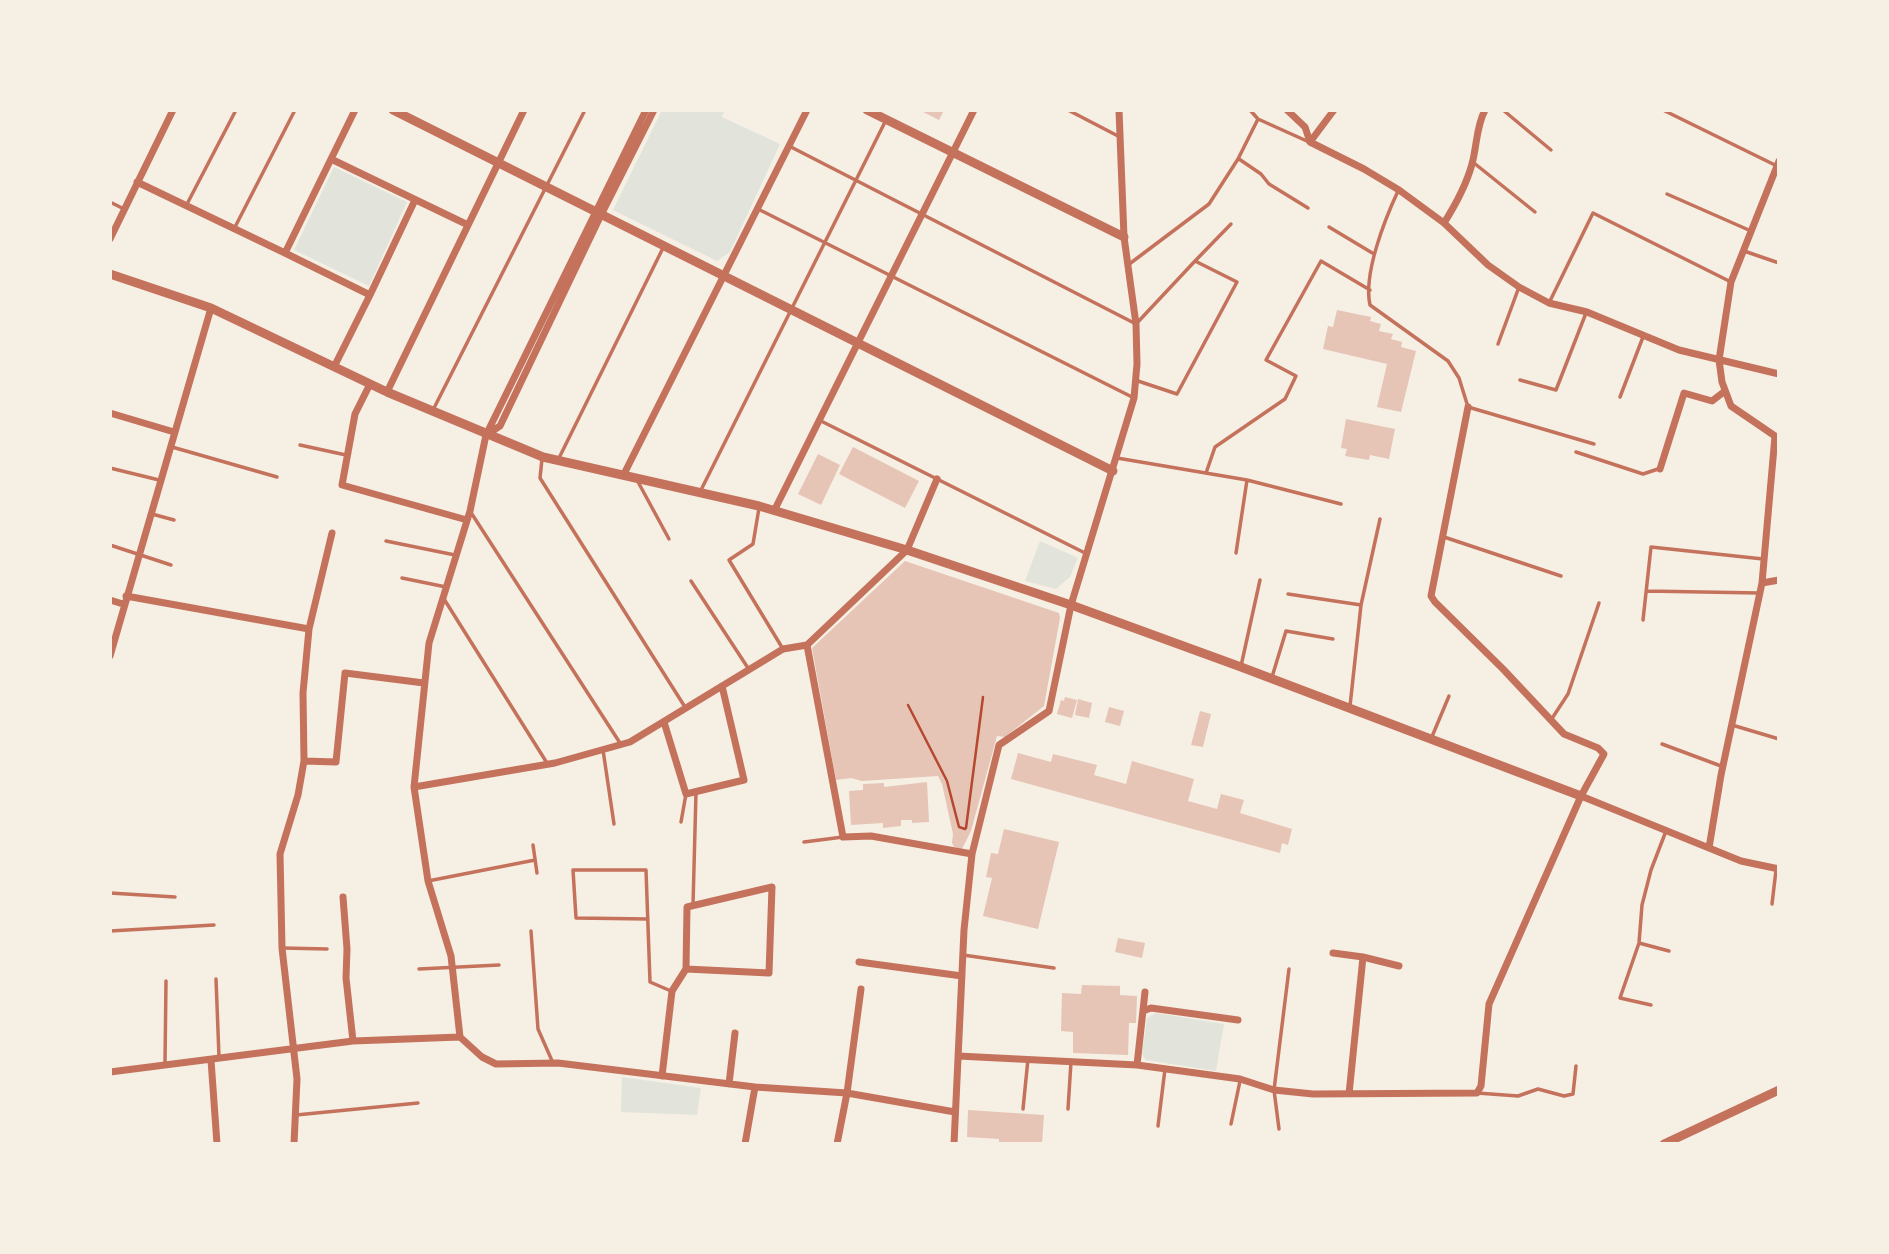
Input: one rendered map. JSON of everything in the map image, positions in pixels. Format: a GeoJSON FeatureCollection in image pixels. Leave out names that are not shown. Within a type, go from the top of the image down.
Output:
{"type":"FeatureCollection","features":[{"type":"Feature","properties":{"kind":"street"},"geometry":{"type":"LineString","coordinates":[[110,239],[173,110]]}},
{"type":"Feature","properties":{"kind":"street"},"geometry":{"type":"LineString","coordinates":[[285,253],[355,110]]}},
{"type":"Feature","properties":{"kind":"street"},"geometry":{"type":"LineString","coordinates":[[393,110],[1113,471]]}},
{"type":"Feature","properties":{"kind":"street"},"geometry":{"type":"LineString","coordinates":[[387,392],[524,110]]}},
{"type":"Feature","properties":{"kind":"street"},"geometry":{"type":"LineString","coordinates":[[646,110],[500,426],[486,435],[470,511],[429,643],[414,787],[428,881],[451,956],[460,1037],[476,1052],[496,1063],[553,1063],[755,1087],[847,1093],[955,1112]]}},
{"type":"Feature","properties":{"kind":"street"},"geometry":{"type":"LineString","coordinates":[[598,213],[654,110]]}},
{"type":"Feature","properties":{"kind":"street"},"geometry":{"type":"LineString","coordinates":[[624,474],[807,110]]}},
{"type":"Feature","properties":{"kind":"street"},"geometry":{"type":"LineString","coordinates":[[867,110],[1124,237]]}},
{"type":"Feature","properties":{"kind":"street"},"geometry":{"type":"LineString","coordinates":[[774,510],[974,110]]}},
{"type":"Feature","properties":{"kind":"street"},"geometry":{"type":"LineString","coordinates":[[954,1144],[963,955],[972,854],[999,745],[1049,711],[1071,605],[1134,398],[1136,324],[1124,237],[1119,110]]}},
{"type":"Feature","properties":{"kind":"street"},"geometry":{"type":"LineString","coordinates":[[1287,110],[1305,127],[1311,142],[1399,190],[1444,223],[1488,265],[1519,288],[1549,303],[1587,312],[1679,350],[1779,374]]}},
{"type":"Feature","properties":{"kind":"street"},"geometry":{"type":"LineString","coordinates":[[1311,142],[1334,110]]}},
{"type":"Feature","properties":{"kind":"street"},"geometry":{"type":"LineString","coordinates":[[1444,223],[1462,194],[1473,162],[1480,120],[1485,110]]}},
{"type":"Feature","properties":{"kind":"street"},"geometry":{"type":"LineString","coordinates":[[331,159],[468,225]]}},
{"type":"Feature","properties":{"kind":"street"},"geometry":{"type":"LineString","coordinates":[[1709,848],[1723,767],[1762,583],[1775,436],[1731,407],[1722,382],[1719,360],[1731,282],[1778,163]]}},
{"type":"Feature","properties":{"kind":"street"},"geometry":{"type":"LineString","coordinates":[[137,182],[370,295]]}},
{"type":"Feature","properties":{"kind":"street"},"geometry":{"type":"LineString","coordinates":[[334,367],[415,200]]}},
{"type":"Feature","properties":{"kind":"street"},"geometry":{"type":"LineString","coordinates":[[110,274],[211,308],[387,392],[543,457],[759,506],[907,550],[1071,605],[1241,667],[1581,796],[1741,861],[1777,869]]}},
{"type":"Feature","properties":{"kind":"street"},"geometry":{"type":"LineString","coordinates":[[110,656],[211,308]]}},
{"type":"Feature","properties":{"kind":"street"},"geometry":{"type":"LineString","coordinates":[[370,384],[355,414],[342,485],[467,520]]}},
{"type":"Feature","properties":{"kind":"street"},"geometry":{"type":"LineString","coordinates":[[1661,469],[1684,393],[1712,401],[1725,391]]}},
{"type":"Feature","properties":{"kind":"street"},"geometry":{"type":"LineString","coordinates":[[958,1056],[1137,1065],[1240,1079],[1274,1090],[1313,1094],[1477,1093],[1489,1004],[1581,796],[1604,754],[1598,748],[1564,734],[1431,596],[1468,407]]}},
{"type":"Feature","properties":{"kind":"street"},"geometry":{"type":"LineString","coordinates":[[110,413],[174,432]]}},
{"type":"Feature","properties":{"kind":"street"},"geometry":{"type":"LineString","coordinates":[[414,787],[548,764],[621,745],[664,722],[783,649],[807,645],[907,550],[937,479]]}},
{"type":"Feature","properties":{"kind":"street"},"geometry":{"type":"LineString","coordinates":[[294,1144],[297,1079],[282,948],[280,853],[298,796],[304,761],[303,693],[309,629],[332,533]]}},
{"type":"Feature","properties":{"kind":"street"},"geometry":{"type":"LineString","coordinates":[[1762,583],[1779,580]]}},
{"type":"Feature","properties":{"kind":"street"},"geometry":{"type":"LineString","coordinates":[[126,596],[309,629]]}},
{"type":"Feature","properties":{"kind":"street"},"geometry":{"type":"LineString","coordinates":[[110,600],[124,604]]}},
{"type":"Feature","properties":{"kind":"street"},"geometry":{"type":"LineString","coordinates":[[807,645],[843,836],[871,836],[972,854]]}},
{"type":"Feature","properties":{"kind":"street"},"geometry":{"type":"LineString","coordinates":[[304,761],[336,762],[345,673],[424,684]]}},
{"type":"Feature","properties":{"kind":"street"},"geometry":{"type":"LineString","coordinates":[[664,722],[686,794],[744,780],[722,686]]}},
{"type":"Feature","properties":{"kind":"street"},"geometry":{"type":"LineString","coordinates":[[662,1076],[672,991],[686,969],[687,907],[772,887],[769,973],[686,969]]}},
{"type":"Feature","properties":{"kind":"street"},"geometry":{"type":"LineString","coordinates":[[343,897],[346,978],[353,1041]]}},
{"type":"Feature","properties":{"kind":"street"},"geometry":{"type":"LineString","coordinates":[[1333,953],[1399,966]]}},
{"type":"Feature","properties":{"kind":"street"},"geometry":{"type":"LineString","coordinates":[[1349,1094],[1363,957]]}},
{"type":"Feature","properties":{"kind":"street"},"geometry":{"type":"LineString","coordinates":[[859,962],[962,976]]}},
{"type":"Feature","properties":{"kind":"street"},"geometry":{"type":"LineString","coordinates":[[837,1144],[861,989]]}},
{"type":"Feature","properties":{"kind":"street"},"geometry":{"type":"LineString","coordinates":[[1137,1065],[1145,992]]}},
{"type":"Feature","properties":{"kind":"street"},"geometry":{"type":"LineString","coordinates":[[1143,1011],[1151,1009],[1238,1020]]}},
{"type":"Feature","properties":{"kind":"street"},"geometry":{"type":"LineString","coordinates":[[729,1084],[735,1033]]}},
{"type":"Feature","properties":{"kind":"street"},"geometry":{"type":"LineString","coordinates":[[110,1072],[353,1041],[460,1037]]}},
{"type":"Feature","properties":{"kind":"street"},"geometry":{"type":"LineString","coordinates":[[215,1059],[217,1144]]}},
{"type":"Feature","properties":{"kind":"street"},"geometry":{"type":"LineString","coordinates":[[745,1144],[755,1087]]}},
{"type":"Feature","properties":{"kind":"street"},"geometry":{"type":"LineString","coordinates":[[1664,1144],[1779,1090]]}},
{"type":"Feature","properties":{"kind":"lane"},"geometry":{"type":"LineString","coordinates":[[186,206],[236,110]]}},
{"type":"Feature","properties":{"kind":"lane"},"geometry":{"type":"LineString","coordinates":[[234,229],[295,110]]}},
{"type":"Feature","properties":{"kind":"lane"},"geometry":{"type":"LineString","coordinates":[[432,412],[585,110]]}},
{"type":"Feature","properties":{"kind":"lane"},"geometry":{"type":"LineString","coordinates":[[1068,110],[1118,136]]}},
{"type":"Feature","properties":{"kind":"lane"},"geometry":{"type":"LineString","coordinates":[[1250,110],[1258,120],[1311,142]]}},
{"type":"Feature","properties":{"kind":"lane"},"geometry":{"type":"LineString","coordinates":[[1503,110],[1551,150]]}},
{"type":"Feature","properties":{"kind":"lane"},"geometry":{"type":"LineString","coordinates":[[1663,110],[1778,163]]}},
{"type":"Feature","properties":{"kind":"lane"},"geometry":{"type":"LineString","coordinates":[[700,492],[886,120]]}},
{"type":"Feature","properties":{"kind":"lane"},"geometry":{"type":"LineString","coordinates":[[1127,267],[1209,204],[1238,159],[1258,120]]}},
{"type":"Feature","properties":{"kind":"lane"},"geometry":{"type":"LineString","coordinates":[[789,146],[1136,324],[1231,224]]}},
{"type":"Feature","properties":{"kind":"lane"},"geometry":{"type":"LineString","coordinates":[[1238,159],[1261,174],[1269,184],[1308,208]]}},
{"type":"Feature","properties":{"kind":"lane"},"geometry":{"type":"LineString","coordinates":[[1473,162],[1535,212]]}},
{"type":"Feature","properties":{"kind":"lane"},"geometry":{"type":"LineString","coordinates":[[1399,190],[1385,219],[1374,254],[1370,305],[1448,361],[1455,369],[1468,407],[1594,444]]}},
{"type":"Feature","properties":{"kind":"lane"},"geometry":{"type":"LineString","coordinates":[[1667,194],[1751,231]]}},
{"type":"Feature","properties":{"kind":"lane"},"geometry":{"type":"LineString","coordinates":[[110,202],[124,209]]}},
{"type":"Feature","properties":{"kind":"lane"},"geometry":{"type":"LineString","coordinates":[[758,209],[1134,398]]}},
{"type":"Feature","properties":{"kind":"lane"},"geometry":{"type":"LineString","coordinates":[[1549,303],[1592,214],[1731,282]]}},
{"type":"Feature","properties":{"kind":"lane"},"geometry":{"type":"LineString","coordinates":[[1329,226],[1374,254]]}},
{"type":"Feature","properties":{"kind":"lane"},"geometry":{"type":"LineString","coordinates":[[558,460],[664,246]]}},
{"type":"Feature","properties":{"kind":"lane"},"geometry":{"type":"LineString","coordinates":[[1743,251],[1779,263]]}},
{"type":"Feature","properties":{"kind":"lane"},"geometry":{"type":"LineString","coordinates":[[1135,380],[1177,394],[1237,282],[1195,261]]}},
{"type":"Feature","properties":{"kind":"lane"},"geometry":{"type":"LineString","coordinates":[[1206,473],[1215,447],[1285,399],[1296,376],[1266,359],[1321,261],[1370,290]]}},
{"type":"Feature","properties":{"kind":"lane"},"geometry":{"type":"LineString","coordinates":[[1499,344],[1519,288]]}},
{"type":"Feature","properties":{"kind":"lane"},"geometry":{"type":"LineString","coordinates":[[1520,380],[1556,390],[1587,312]]}},
{"type":"Feature","properties":{"kind":"lane"},"geometry":{"type":"LineString","coordinates":[[1620,397],[1643,335]]}},
{"type":"Feature","properties":{"kind":"lane"},"geometry":{"type":"LineString","coordinates":[[819,420],[1088,555]]}},
{"type":"Feature","properties":{"kind":"lane"},"geometry":{"type":"LineString","coordinates":[[300,444],[348,455]]}},
{"type":"Feature","properties":{"kind":"lane"},"geometry":{"type":"LineString","coordinates":[[170,447],[277,477]]}},
{"type":"Feature","properties":{"kind":"lane"},"geometry":{"type":"LineString","coordinates":[[1576,452],[1643,474],[1661,469]]}},
{"type":"Feature","properties":{"kind":"lane"},"geometry":{"type":"LineString","coordinates":[[543,457],[540,478],[686,708]]}},
{"type":"Feature","properties":{"kind":"lane"},"geometry":{"type":"LineString","coordinates":[[1117,458],[1247,480],[1341,504]]}},
{"type":"Feature","properties":{"kind":"lane"},"geometry":{"type":"LineString","coordinates":[[110,468],[160,480]]}},
{"type":"Feature","properties":{"kind":"lane"},"geometry":{"type":"LineString","coordinates":[[636,477],[669,540]]}},
{"type":"Feature","properties":{"kind":"lane"},"geometry":{"type":"LineString","coordinates":[[1236,552],[1247,480]]}},
{"type":"Feature","properties":{"kind":"lane"},"geometry":{"type":"LineString","coordinates":[[759,506],[753,544],[729,560],[783,649]]}},
{"type":"Feature","properties":{"kind":"lane"},"geometry":{"type":"LineString","coordinates":[[470,511],[621,745]]}},
{"type":"Feature","properties":{"kind":"lane"},"geometry":{"type":"LineString","coordinates":[[150,514],[174,520]]}},
{"type":"Feature","properties":{"kind":"lane"},"geometry":{"type":"LineString","coordinates":[[1350,708],[1361,605],[1380,519]]}},
{"type":"Feature","properties":{"kind":"lane"},"geometry":{"type":"LineString","coordinates":[[1442,537],[1562,576]]}},
{"type":"Feature","properties":{"kind":"lane"},"geometry":{"type":"LineString","coordinates":[[386,541],[457,555]]}},
{"type":"Feature","properties":{"kind":"lane"},"geometry":{"type":"LineString","coordinates":[[110,545],[171,565]]}},
{"type":"Feature","properties":{"kind":"lane"},"geometry":{"type":"LineString","coordinates":[[1643,620],[1651,547],[1764,559]]}},
{"type":"Feature","properties":{"kind":"lane"},"geometry":{"type":"LineString","coordinates":[[402,578],[448,588]]}},
{"type":"Feature","properties":{"kind":"lane"},"geometry":{"type":"LineString","coordinates":[[1241,667],[1260,580]]}},
{"type":"Feature","properties":{"kind":"lane"},"geometry":{"type":"LineString","coordinates":[[691,581],[749,670]]}},
{"type":"Feature","properties":{"kind":"lane"},"geometry":{"type":"LineString","coordinates":[[1646,591],[1759,593]]}},
{"type":"Feature","properties":{"kind":"lane"},"geometry":{"type":"LineString","coordinates":[[1288,594],[1361,605]]}},
{"type":"Feature","properties":{"kind":"lane"},"geometry":{"type":"LineString","coordinates":[[444,599],[548,764]]}},
{"type":"Feature","properties":{"kind":"lane"},"geometry":{"type":"LineString","coordinates":[[1550,721],[1568,694],[1600,603]]}},
{"type":"Feature","properties":{"kind":"lane"},"geometry":{"type":"LineString","coordinates":[[1272,679],[1286,631],[1333,639]]}},
{"type":"Feature","properties":{"kind":"lane"},"geometry":{"type":"LineString","coordinates":[[1431,739],[1449,696]]}},
{"type":"Feature","properties":{"kind":"lane"},"geometry":{"type":"LineString","coordinates":[[1732,725],[1779,739]]}},
{"type":"Feature","properties":{"kind":"lane"},"geometry":{"type":"LineString","coordinates":[[1662,744],[1723,767]]}},
{"type":"Feature","properties":{"kind":"lane"},"geometry":{"type":"LineString","coordinates":[[603,750],[614,824]]}},
{"type":"Feature","properties":{"kind":"lane"},"geometry":{"type":"LineString","coordinates":[[693,905],[696,792]]}},
{"type":"Feature","properties":{"kind":"lane"},"geometry":{"type":"LineString","coordinates":[[681,822],[686,794]]}},
{"type":"Feature","properties":{"kind":"lane"},"geometry":{"type":"LineString","coordinates":[[1651,1005],[1620,998],[1639,943],[1645,893],[1651,870],[1666,831]]}},
{"type":"Feature","properties":{"kind":"lane"},"geometry":{"type":"LineString","coordinates":[[804,842],[843,836]]}},
{"type":"Feature","properties":{"kind":"lane"},"geometry":{"type":"LineString","coordinates":[[533,845],[537,873]]}},
{"type":"Feature","properties":{"kind":"lane"},"geometry":{"type":"LineString","coordinates":[[428,881],[535,860]]}},
{"type":"Feature","properties":{"kind":"lane"},"geometry":{"type":"LineString","coordinates":[[1772,904],[1777,869]]}},
{"type":"Feature","properties":{"kind":"lane"},"geometry":{"type":"LineString","coordinates":[[648,919],[576,918],[573,870],[646,870],[648,919],[650,982],[672,991]]}},
{"type":"Feature","properties":{"kind":"lane"},"geometry":{"type":"LineString","coordinates":[[110,893],[175,897]]}},
{"type":"Feature","properties":{"kind":"lane"},"geometry":{"type":"LineString","coordinates":[[110,931],[214,925]]}},
{"type":"Feature","properties":{"kind":"lane"},"geometry":{"type":"LineString","coordinates":[[531,931],[538,1029],[553,1063]]}},
{"type":"Feature","properties":{"kind":"lane"},"geometry":{"type":"LineString","coordinates":[[1639,943],[1669,951]]}},
{"type":"Feature","properties":{"kind":"lane"},"geometry":{"type":"LineString","coordinates":[[282,948],[327,949]]}},
{"type":"Feature","properties":{"kind":"lane"},"geometry":{"type":"LineString","coordinates":[[963,955],[1054,968]]}},
{"type":"Feature","properties":{"kind":"lane"},"geometry":{"type":"LineString","coordinates":[[419,969],[499,965]]}},
{"type":"Feature","properties":{"kind":"lane"},"geometry":{"type":"LineString","coordinates":[[1279,1129],[1274,1090],[1289,969]]}},
{"type":"Feature","properties":{"kind":"lane"},"geometry":{"type":"LineString","coordinates":[[215,1059],[216,979]]}},
{"type":"Feature","properties":{"kind":"lane"},"geometry":{"type":"LineString","coordinates":[[165,1065],[166,981]]}},
{"type":"Feature","properties":{"kind":"lane"},"geometry":{"type":"LineString","coordinates":[[1023,1109],[1028,1059]]}},
{"type":"Feature","properties":{"kind":"lane"},"geometry":{"type":"LineString","coordinates":[[1068,1109],[1071,1061]]}},
{"type":"Feature","properties":{"kind":"lane"},"geometry":{"type":"LineString","coordinates":[[1477,1093],[1518,1096],[1538,1089],[1564,1096],[1573,1094],[1576,1066]]}},
{"type":"Feature","properties":{"kind":"lane"},"geometry":{"type":"LineString","coordinates":[[1158,1126],[1165,1069]]}},
{"type":"Feature","properties":{"kind":"lane"},"geometry":{"type":"LineString","coordinates":[[1231,1124],[1240,1079]]}},
{"type":"Feature","properties":{"kind":"lane"},"geometry":{"type":"LineString","coordinates":[[296,1115],[418,1103]]}},
{"type":"Feature","properties":{"kind":"path"},"geometry":{"type":"LineString","coordinates":[[965,829],[984,697]]}},
{"type":"Feature","properties":{"kind":"path"},"geometry":{"type":"LineString","coordinates":[[908,705],[947,781],[959,827],[977,834]]}},
{"type":"Feature","properties":{"kind":"shaded area"},"geometry":{"type":"Polygon","coordinates":[[[662,110],[725,110],[722,117],[780,144],[730,252],[717,261],[613,210],[662,110]]]}},
{"type":"Feature","properties":{"kind":"shaded area"},"geometry":{"type":"Polygon","coordinates":[[[334,167],[407,202],[369,286],[294,250],[334,167]]]}},
{"type":"Feature","properties":{"kind":"shaded area"},"geometry":{"type":"Polygon","coordinates":[[[1040,541],[1078,558],[1070,577],[1056,589],[1025,581],[1040,541]]]}},
{"type":"Feature","properties":{"kind":"shaded area"},"geometry":{"type":"Polygon","coordinates":[[[1156,1013],[1224,1024],[1216,1071],[1146,1060],[1142,1054],[1147,1018],[1156,1013]]]}},
{"type":"Feature","properties":{"kind":"shaded area"},"geometry":{"type":"Polygon","coordinates":[[[622,1077],[701,1088],[697,1115],[621,1112],[622,1077]]]}},
{"type":"Feature","properties":{"kind":"building"},"geometry":{"type":"Polygon","coordinates":[[[919,110],[944,110],[939,120],[919,110]]]}},
{"type":"Feature","properties":{"kind":"building"},"geometry":{"type":"Polygon","coordinates":[[[1337,310],[1371,317],[1370,321],[1381,324],[1379,331],[1393,334],[1391,339],[1402,342],[1401,347],[1416,351],[1401,412],[1377,407],[1387,364],[1323,349],[1328,326],[1333,327],[1337,310]]]}},
{"type":"Feature","properties":{"kind":"building"},"geometry":{"type":"Polygon","coordinates":[[[1346,419],[1395,429],[1389,459],[1370,455],[1369,460],[1345,456],[1347,449],[1341,448],[1346,419]]]}},
{"type":"Feature","properties":{"kind":"building"},"geometry":{"type":"Polygon","coordinates":[[[853,447],[919,481],[905,508],[839,474],[853,447]]]}},
{"type":"Feature","properties":{"kind":"building"},"geometry":{"type":"Polygon","coordinates":[[[818,454],[840,465],[821,505],[798,494],[818,454]]]}},
{"type":"Feature","properties":{"kind":"building"},"geometry":{"type":"Polygon","coordinates":[[[905,561],[1059,613],[1060,618],[1044,706],[1005,737],[997,736],[971,831],[962,849],[954,847],[952,843],[953,834],[938,776],[836,780],[812,648],[905,561]]]}},
{"type":"Feature","properties":{"kind":"building"},"geometry":{"type":"Polygon","coordinates":[[[1065,697],[1077,700],[1072,718],[1057,714],[1061,700],[1064,701],[1065,697]]]}},
{"type":"Feature","properties":{"kind":"building"},"geometry":{"type":"Polygon","coordinates":[[[1078,699],[1092,703],[1089,718],[1075,715],[1078,699]]]}},
{"type":"Feature","properties":{"kind":"building"},"geometry":{"type":"Polygon","coordinates":[[[1109,707],[1124,711],[1120,726],[1105,722],[1109,707]]]}},
{"type":"Feature","properties":{"kind":"building"},"geometry":{"type":"Polygon","coordinates":[[[1200,711],[1211,714],[1203,747],[1191,745],[1200,711]]]}},
{"type":"Feature","properties":{"kind":"building"},"geometry":{"type":"Polygon","coordinates":[[[1018,753],[1051,762],[1053,754],[1097,765],[1094,775],[1126,784],[1132,761],[1194,779],[1188,801],[1217,809],[1221,794],[1244,800],[1240,813],[1292,829],[1288,845],[1282,843],[1280,853],[1011,779],[1018,753]]]}},
{"type":"Feature","properties":{"kind":"building"},"geometry":{"type":"Polygon","coordinates":[[[927,782],[929,822],[912,823],[912,820],[901,820],[901,826],[883,828],[883,823],[851,825],[849,791],[863,790],[863,784],[884,783],[884,787],[927,782]]]}},
{"type":"Feature","properties":{"kind":"building"},"geometry":{"type":"Polygon","coordinates":[[[1004,829],[1059,842],[1038,929],[983,916],[992,878],[986,877],[991,853],[998,854],[1004,829]]]}},
{"type":"Feature","properties":{"kind":"building"},"geometry":{"type":"Polygon","coordinates":[[[1118,938],[1145,943],[1142,958],[1115,952],[1118,938]]]}},
{"type":"Feature","properties":{"kind":"building"},"geometry":{"type":"Polygon","coordinates":[[[1082,985],[1120,986],[1120,995],[1137,996],[1136,1023],[1129,1023],[1128,1055],[1073,1053],[1073,1032],[1061,1031],[1062,993],[1081,994],[1082,985]]]}},
{"type":"Feature","properties":{"kind":"building"},"geometry":{"type":"Polygon","coordinates":[[[968,1110],[1044,1115],[1042,1144],[999,1144],[999,1139],[967,1137],[968,1110]]]}}]}
